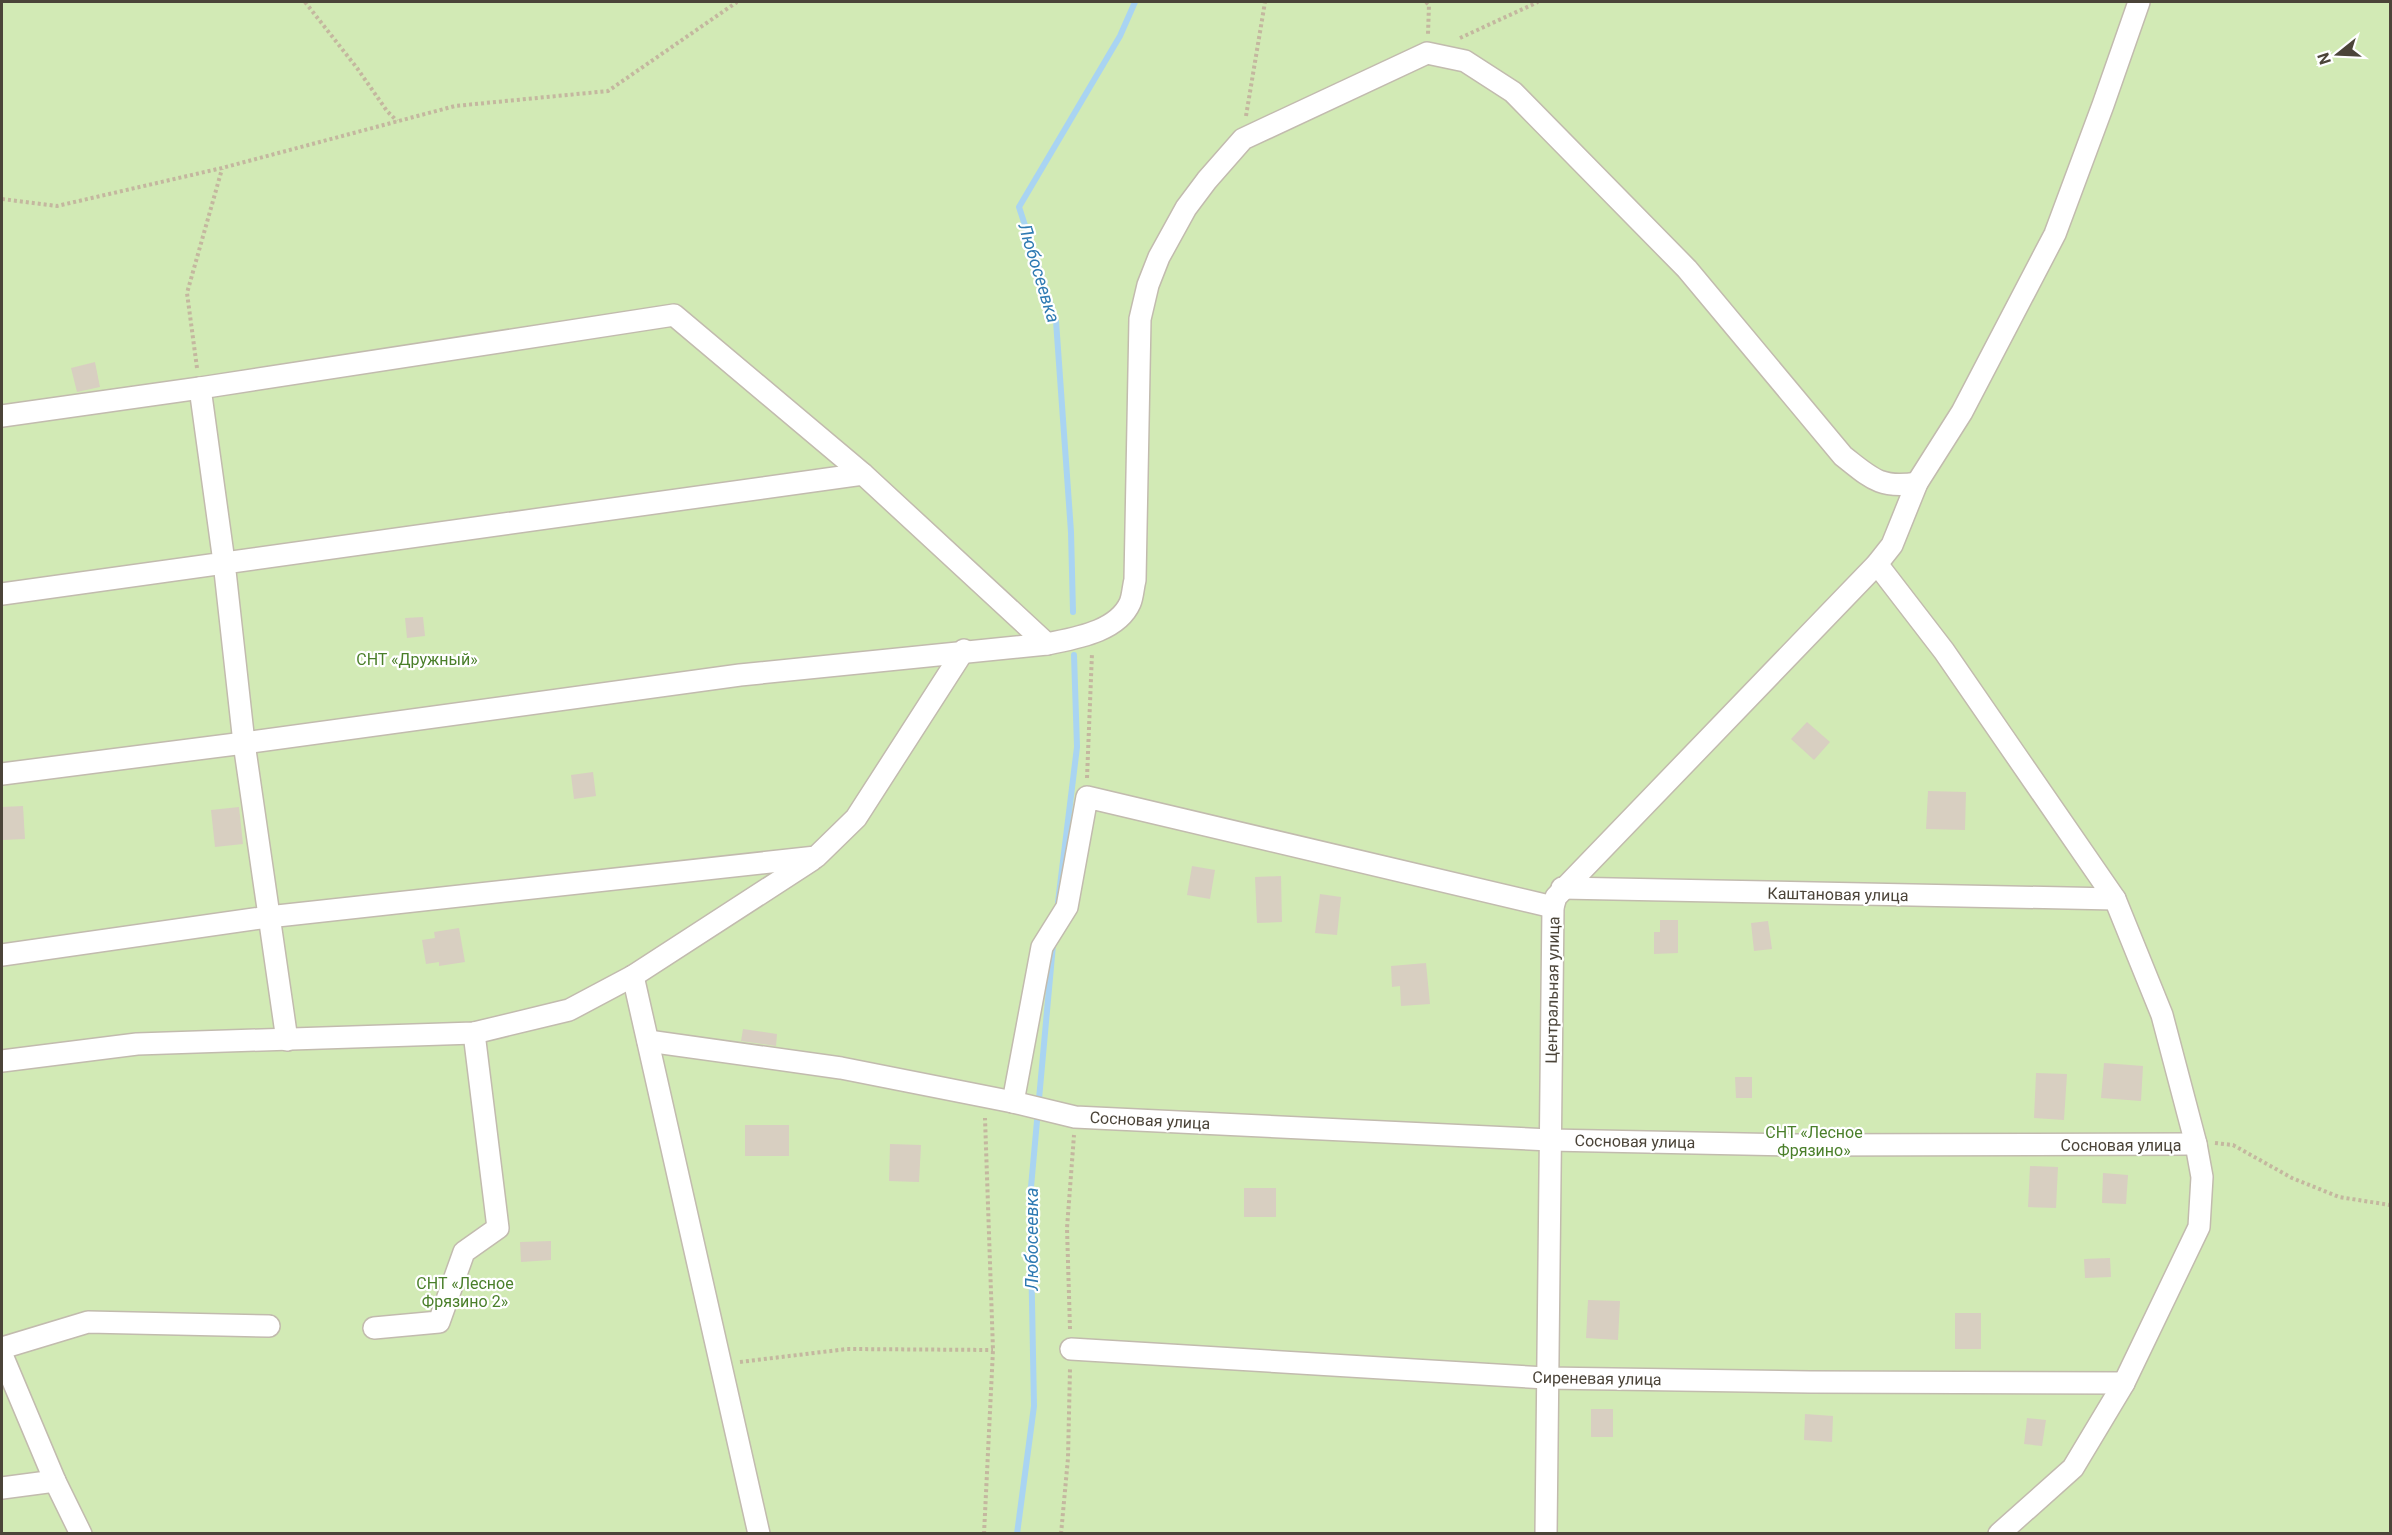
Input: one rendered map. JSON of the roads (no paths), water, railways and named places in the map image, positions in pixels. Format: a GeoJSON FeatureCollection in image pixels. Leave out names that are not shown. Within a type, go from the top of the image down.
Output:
{"type":"FeatureCollection","features":[{"type":"Feature","properties":{"kind":"street"},"geometry":{"type":"LineString","coordinates":[[1558,898],[1877,564],[1892,545],[1917,483],[1962,412],[2055,234],[2139,2]]}},
{"type":"Feature","properties":{"kind":"street"},"geometry":{"type":"LineString","coordinates":[[2,774],[740,675],[964,650],[1047,644],[1092,633],[1119,619],[1130,603],[1135,580],[1140,319],[1148,285],[1159,257],[1186,208],[1243,139],[1427,53],[1466,61],[1513,92],[1688,269],[1843,456],[1874,480],[1897,486],[1917,483]]}},
{"type":"Feature","properties":{"kind":"street"},"geometry":{"type":"LineString","coordinates":[[2,416],[674,315],[862,474],[1047,644]]}},
{"type":"Feature","properties":{"kind":"street"},"geometry":{"type":"LineString","coordinates":[[200,388],[224,562],[244,743],[287,1040]]}},
{"type":"Feature","properties":{"kind":"street"},"geometry":{"type":"LineString","coordinates":[[2,594],[862,474]]}},
{"type":"Feature","properties":{"kind":"street"},"geometry":{"type":"LineString","coordinates":[[1877,564],[1944,651],[2115,899],[2162,1015],[2196,1144],[2202,1177],[2199,1227],[2124,1383],[2073,1468],[1999,1533]]}},
{"type":"Feature","properties":{"kind":"street"},"geometry":{"type":"LineString","coordinates":[[2,1061],[137,1044],[474,1033],[569,1010],[633,976],[816,857],[856,818],[964,650]]}},
{"type":"Feature","properties":{"kind":"street","name":"Каштановая улица"},"geometry":{"type":"LineString","coordinates":[[1013,1102],[1042,947],[1067,907],[1087,797],[1558,898],[2115,899]]}},
{"type":"Feature","properties":{"kind":"street"},"geometry":{"type":"LineString","coordinates":[[2,955],[268,917],[816,857]]}},
{"type":"Feature","properties":{"kind":"street","name":"Центральная улица"},"geometry":{"type":"LineString","coordinates":[[1546,1533],[1550,1140],[1558,898]]}},
{"type":"Feature","properties":{"kind":"street"},"geometry":{"type":"LineString","coordinates":[[633,976],[759,1533]]}},
{"type":"Feature","properties":{"kind":"street"},"geometry":{"type":"LineString","coordinates":[[374,1328],[439,1323],[464,1252],[498,1228],[474,1033]]}},
{"type":"Feature","properties":{"kind":"street","name":"Сосновая улица"},"geometry":{"type":"LineString","coordinates":[[648,1041],[841,1068],[1013,1102],[1075,1117],[1550,1140],[1795,1145],[2196,1144]]}},
{"type":"Feature","properties":{"kind":"street"},"geometry":{"type":"LineString","coordinates":[[2,1348],[88,1322],[269,1326]]}},
{"type":"Feature","properties":{"kind":"street","name":"Сиреневая улица"},"geometry":{"type":"LineString","coordinates":[[1071,1349],[1546,1378],[2124,1383]]}},
{"type":"Feature","properties":{"kind":"street"},"geometry":{"type":"LineString","coordinates":[[2,1355],[54,1481],[81,1533]]}},
{"type":"Feature","properties":{"kind":"street"},"geometry":{"type":"LineString","coordinates":[[2,1488],[54,1481]]}},
{"type":"Feature","properties":{"kind":"waterway","name":"Любосеевка"},"geometry":{"type":"LineString","coordinates":[[1073,612],[1071,532],[1056,321],[1019,207],[1120,36],[1135,2]]}},
{"type":"Feature","properties":{"kind":"waterway","name":"Любосеевка"},"geometry":{"type":"LineString","coordinates":[[1058,902],[1077,747],[1074,655]]}},
{"type":"Feature","properties":{"kind":"waterway","name":"Любосеевка"},"geometry":{"type":"LineString","coordinates":[[1017,1534],[1034,1406],[1030,1198],[1053,945]]}},
{"type":"Feature","properties":{"kind":"park label","name":"СНТ «Дружный»"},"geometry":{"type":"Point","coordinates":[417,659]}},
{"type":"Feature","properties":{"kind":"park label","name":"СНТ «Лесное Фрязино»"},"geometry":{"type":"Point","coordinates":[1814,1141]}},
{"type":"Feature","properties":{"kind":"park label","name":"СНТ «Лесное Фрязино 2»"},"geometry":{"type":"Point","coordinates":[465,1292]}}]}
